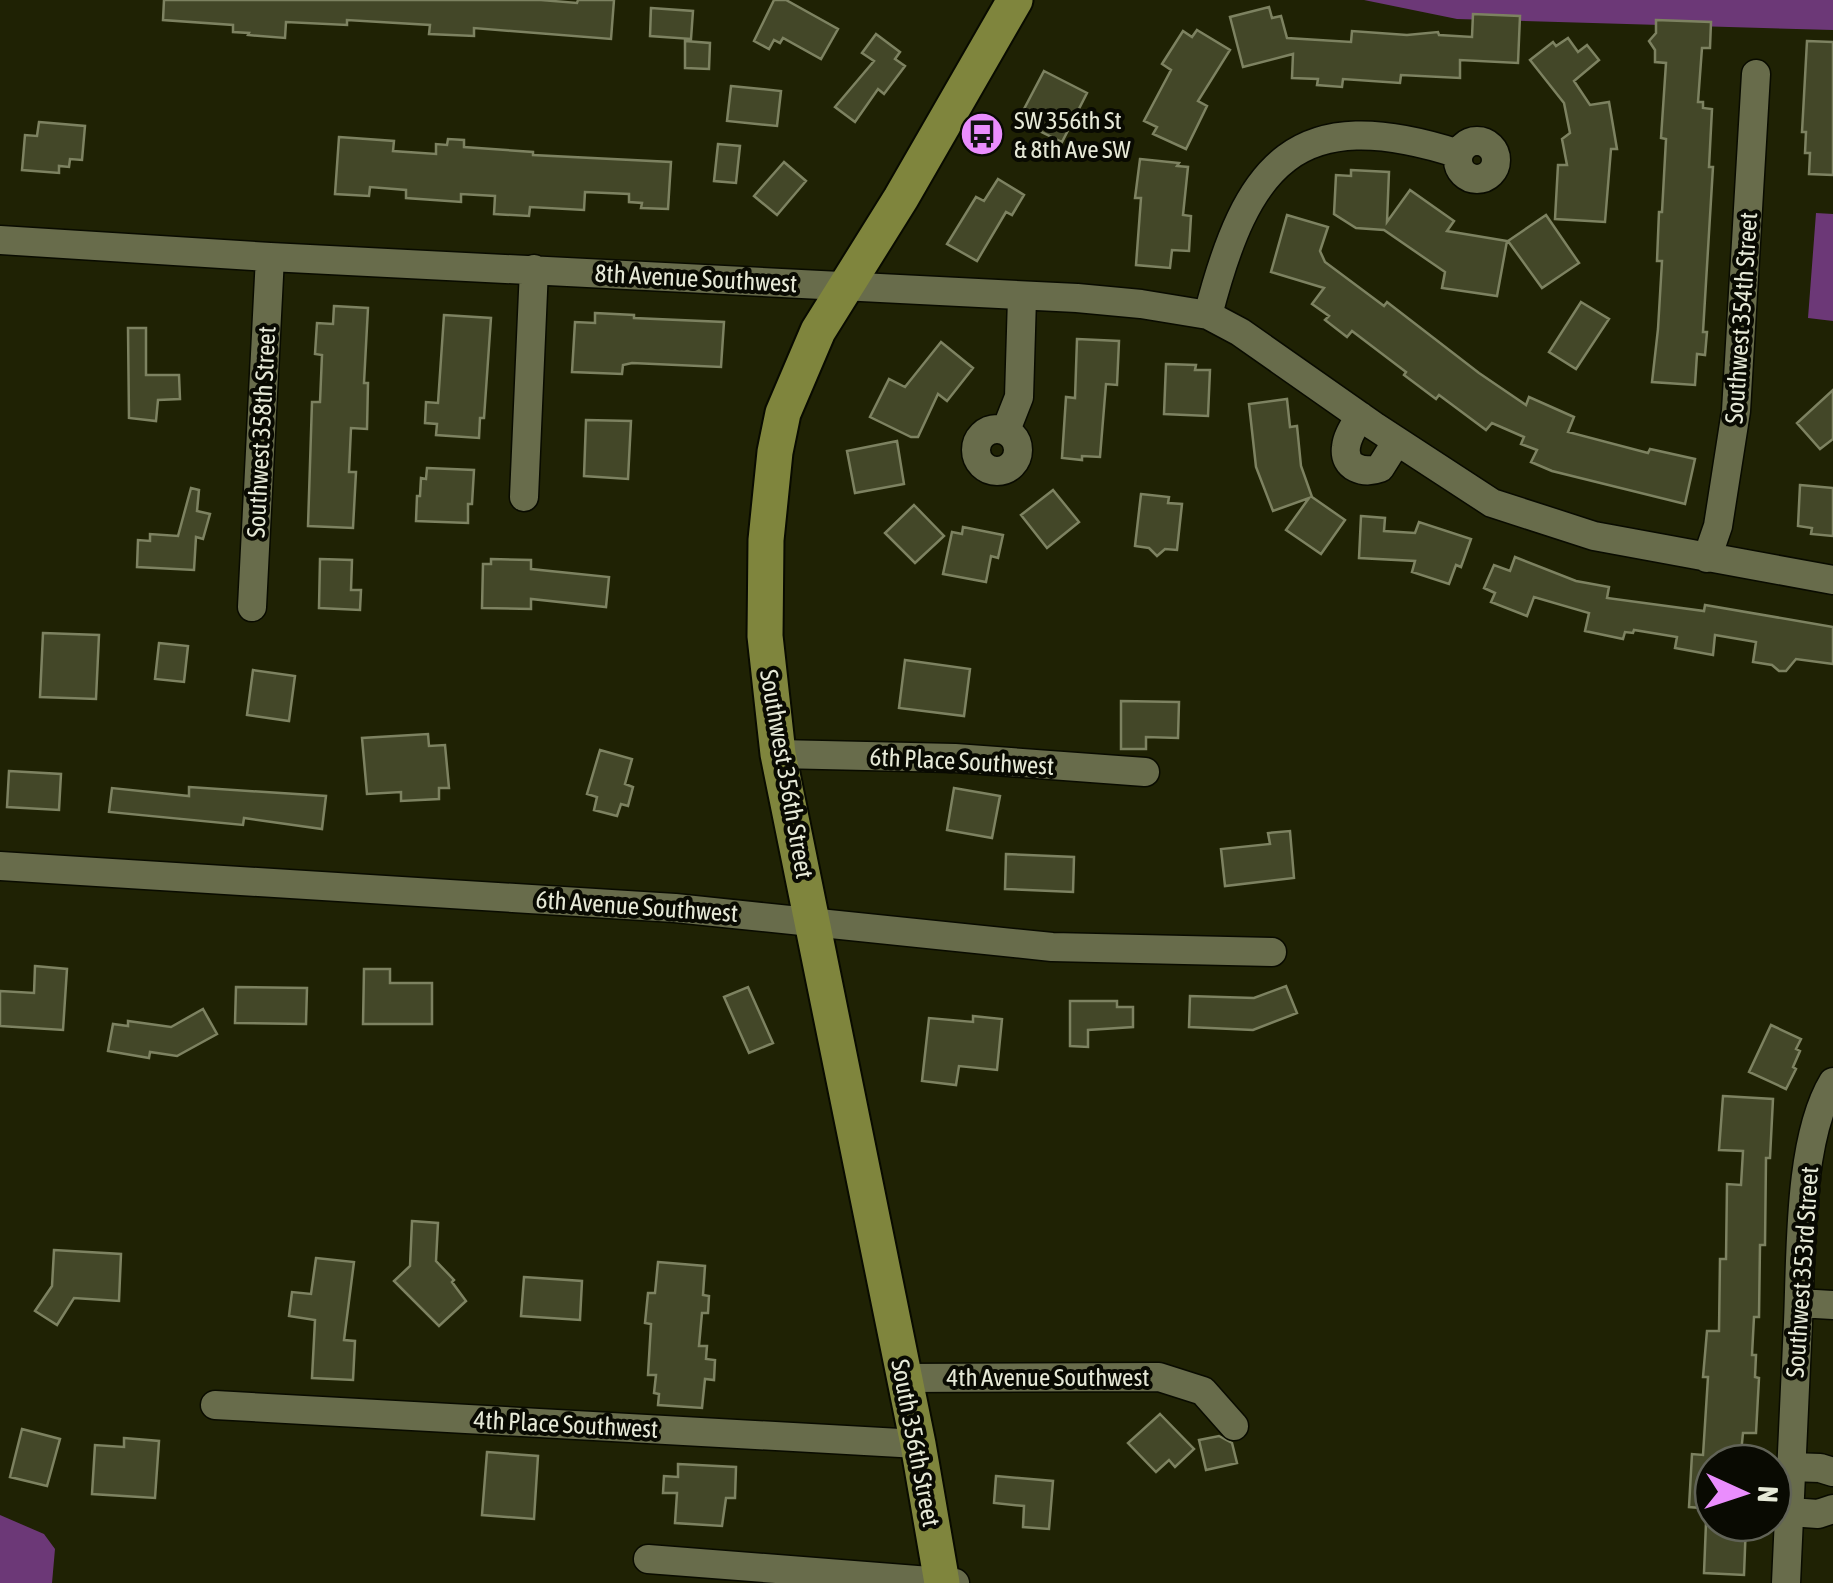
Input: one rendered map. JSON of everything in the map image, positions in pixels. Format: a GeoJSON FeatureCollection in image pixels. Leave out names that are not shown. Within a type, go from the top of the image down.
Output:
{"type":"FeatureCollection","features":[{"type":"Feature","properties":{"kind":"main road","name":"Southwest 356th Street"},"geometry":{"type":"LineString","coordinates":[[889,1303],[778,754],[765,636],[766,540],[783,413],[818,330],[901,198],[1015,0]]}},
{"type":"Feature","properties":{"kind":"main road","name":"South 356th Street"},"geometry":{"type":"LineString","coordinates":[[889,1303],[942,1582]]}},
{"type":"Feature","properties":{"kind":"street","name":"Southwest 354th Street"},"geometry":{"type":"LineString","coordinates":[[1707,558],[1718,526],[1734,426],[1756,74]]}},
{"type":"Feature","properties":{"kind":"street"},"geometry":{"type":"LineString","coordinates":[[1208,315],[1234,228],[1263,179],[1288,154],[1326,141],[1356,138],[1426,143],[1459,154]]}},
{"type":"Feature","properties":{"kind":"street","name":"8th Avenue Southwest"},"geometry":{"type":"LineString","coordinates":[[0,240],[1141,304],[1208,315],[1240,332],[1492,503],[1594,536],[1833,580]]}},
{"type":"Feature","properties":{"kind":"street","name":"Southwest 358th Street"},"geometry":{"type":"LineString","coordinates":[[252,608],[270,257]]}},
{"type":"Feature","properties":{"kind":"street"},"geometry":{"type":"LineString","coordinates":[[524,498],[534,269]]}},
{"type":"Feature","properties":{"kind":"street"},"geometry":{"type":"LineString","coordinates":[[1006,430],[1019,397],[1022,298]]}},
{"type":"Feature","properties":{"kind":"street"},"geometry":{"type":"LineString","coordinates":[[1360,416],[1346,450],[1347,458],[1358,469],[1380,468],[1397,441]]}},
{"type":"Feature","properties":{"kind":"street","name":"6th Place Southwest"},"geometry":{"type":"LineString","coordinates":[[778,754],[955,758],[1145,772]]}},
{"type":"Feature","properties":{"kind":"street","name":"6th Avenue Southwest"},"geometry":{"type":"LineString","coordinates":[[0,866],[529,898],[813,920],[1052,947],[1272,952]]}},
{"type":"Feature","properties":{"kind":"street","name":"Southwest 353rd Street"},"geometry":{"type":"LineString","coordinates":[[1792,1443],[1811,1142],[1818,1112],[1833,1082]]}},
{"type":"Feature","properties":{"kind":"street"},"geometry":{"type":"LineString","coordinates":[[1798,1303],[1833,1305]]}},
{"type":"Feature","properties":{"kind":"street","name":"4th Avenue Southwest"},"geometry":{"type":"LineString","coordinates":[[904,1378],[1123,1374],[1159,1377],[1202,1391],[1234,1426]]}},
{"type":"Feature","properties":{"kind":"street","name":"4th Place Southwest"},"geometry":{"type":"LineString","coordinates":[[214,1405],[918,1444]]}},
{"type":"Feature","properties":{"kind":"street"},"geometry":{"type":"LineString","coordinates":[[1793,1467],[1833,1472]]}},
{"type":"Feature","properties":{"kind":"street"},"geometry":{"type":"LineString","coordinates":[[1793,1512],[1818,1514],[1833,1509]]}},
{"type":"Feature","properties":{"kind":"street","name":"Southwest 353rd Street"},"geometry":{"type":"LineString","coordinates":[[1786,1583],[1788,1543]]}},
{"type":"Feature","properties":{"kind":"street"},"geometry":{"type":"LineString","coordinates":[[648,1559],[955,1583]]}},
{"type":"Feature","properties":{"kind":"shaded area"},"geometry":{"type":"Polygon","coordinates":[[[1364,0],[1833,0],[1833,30],[1457,19],[1364,0]]]}},
{"type":"Feature","properties":{"kind":"shaded area"},"geometry":{"type":"Polygon","coordinates":[[[1816,213],[1833,214],[1833,321],[1808,318],[1816,213]]]}},
{"type":"Feature","properties":{"kind":"shaded area"},"geometry":{"type":"Polygon","coordinates":[[[0,1515],[44,1534],[55,1549],[52,1583],[0,1583],[0,1515]]]}},
{"type":"Feature","properties":{"kind":"building"},"geometry":{"type":"Polygon","coordinates":[[[164,0],[614,0],[611,39],[474,28],[474,36],[429,34],[430,25],[347,20],[347,25],[286,22],[285,38],[248,35],[233,32],[233,25],[163,20],[164,0]]]}},
{"type":"Feature","properties":{"kind":"building"},"geometry":{"type":"Polygon","coordinates":[[[774,0],[786,0],[838,29],[821,59],[783,38],[780,43],[774,40],[769,49],[754,41],[774,0]]]}},
{"type":"Feature","properties":{"kind":"building"},"geometry":{"type":"Polygon","coordinates":[[[1269,7],[1272,18],[1281,16],[1287,38],[1351,42],[1352,31],[1407,35],[1438,32],[1472,37],[1473,14],[1520,16],[1518,63],[1460,60],[1460,78],[1401,75],[1400,83],[1343,79],[1342,87],[1317,85],[1318,79],[1292,78],[1293,54],[1243,67],[1230,17],[1269,7]]]}},
{"type":"Feature","properties":{"kind":"building"},"geometry":{"type":"Polygon","coordinates":[[[651,8],[693,11],[691,39],[650,36],[651,8]]]}},
{"type":"Feature","properties":{"kind":"building"},"geometry":{"type":"Polygon","coordinates":[[[1656,20],[1711,22],[1710,48],[1702,48],[1698,102],[1703,102],[1703,108],[1712,109],[1709,167],[1713,167],[1703,332],[1707,332],[1705,355],[1697,354],[1695,385],[1652,382],[1662,261],[1657,261],[1666,139],[1661,138],[1666,63],[1655,62],[1655,50],[1649,41],[1656,33],[1656,20]]]}},
{"type":"Feature","properties":{"kind":"building"},"geometry":{"type":"Polygon","coordinates":[[[1197,30],[1230,50],[1198,101],[1207,106],[1186,149],[1153,134],[1157,127],[1144,121],[1171,70],[1162,64],[1183,31],[1192,37],[1197,30]]]}},
{"type":"Feature","properties":{"kind":"building"},"geometry":{"type":"Polygon","coordinates":[[[876,34],[900,52],[895,59],[905,66],[884,94],[878,89],[855,122],[835,107],[874,61],[862,53],[876,34]]]}},
{"type":"Feature","properties":{"kind":"building"},"geometry":{"type":"Polygon","coordinates":[[[1568,38],[1578,52],[1587,45],[1599,60],[1574,81],[1590,105],[1609,102],[1617,149],[1611,149],[1605,222],[1555,219],[1558,165],[1567,165],[1562,139],[1570,133],[1564,103],[1530,60],[1553,42],[1556,46],[1568,38]]]}},
{"type":"Feature","properties":{"kind":"building"},"geometry":{"type":"Polygon","coordinates":[[[685,41],[710,43],[709,69],[685,68],[685,41]]]}},
{"type":"Feature","properties":{"kind":"building"},"geometry":{"type":"Polygon","coordinates":[[[1807,41],[1833,42],[1833,175],[1809,174],[1810,153],[1805,153],[1806,132],[1802,132],[1807,41]]]}},
{"type":"Feature","properties":{"kind":"building"},"geometry":{"type":"Polygon","coordinates":[[[1044,71],[1087,93],[1062,142],[1021,122],[1044,71]]]}},
{"type":"Feature","properties":{"kind":"building"},"geometry":{"type":"Polygon","coordinates":[[[731,86],[781,91],[777,126],[727,121],[731,86]]]}},
{"type":"Feature","properties":{"kind":"building"},"geometry":{"type":"Polygon","coordinates":[[[39,122],[85,126],[82,160],[70,159],[69,167],[59,166],[59,173],[22,170],[25,135],[37,136],[39,122]]]}},
{"type":"Feature","properties":{"kind":"building"},"geometry":{"type":"Polygon","coordinates":[[[339,137],[394,141],[393,151],[436,154],[436,144],[447,145],[448,139],[464,140],[464,147],[533,155],[671,162],[668,209],[641,208],[642,203],[629,202],[629,194],[585,192],[584,210],[530,207],[529,216],[494,214],[495,196],[461,194],[461,202],[406,198],[406,190],[370,187],[369,196],[335,194],[339,137]]]}},
{"type":"Feature","properties":{"kind":"building"},"geometry":{"type":"Polygon","coordinates":[[[718,144],[740,146],[736,183],[714,181],[718,144]]]}},
{"type":"Feature","properties":{"kind":"building"},"geometry":{"type":"Polygon","coordinates":[[[1140,159],[1188,167],[1183,215],[1191,216],[1189,251],[1172,250],[1170,268],[1136,265],[1141,198],[1135,198],[1140,159]]]}},
{"type":"Feature","properties":{"kind":"building"},"geometry":{"type":"Polygon","coordinates":[[[784,162],[806,181],[777,215],[754,196],[784,162]]]}},
{"type":"Feature","properties":{"kind":"building"},"geometry":{"type":"Polygon","coordinates":[[[1351,170],[1389,172],[1387,222],[1410,190],[1454,221],[1447,231],[1507,241],[1497,296],[1442,288],[1445,272],[1384,230],[1356,228],[1334,214],[1336,175],[1351,176],[1351,170]]]}},
{"type":"Feature","properties":{"kind":"building"},"geometry":{"type":"Polygon","coordinates":[[[998,179],[1024,195],[1012,215],[1006,212],[977,261],[947,244],[976,197],[984,201],[998,179]]]}},
{"type":"Feature","properties":{"kind":"building"},"geometry":{"type":"Polygon","coordinates":[[[1287,215],[1328,227],[1320,251],[1325,262],[1384,306],[1387,302],[1526,405],[1529,397],[1574,417],[1568,432],[1648,453],[1650,449],[1695,459],[1685,504],[1552,471],[1531,462],[1537,450],[1521,444],[1524,437],[1492,423],[1486,430],[1439,395],[1436,399],[1352,331],[1347,337],[1312,304],[1324,288],[1271,272],[1287,215]]]}},
{"type":"Feature","properties":{"kind":"building"},"geometry":{"type":"Polygon","coordinates":[[[1546,215],[1579,263],[1542,288],[1508,241],[1546,215]]]}},
{"type":"Feature","properties":{"kind":"building"},"geometry":{"type":"Polygon","coordinates":[[[1581,302],[1609,319],[1576,369],[1549,352],[1581,302]]]}},
{"type":"Feature","properties":{"kind":"building"},"geometry":{"type":"Polygon","coordinates":[[[334,306],[368,308],[364,383],[368,383],[367,429],[351,428],[349,472],[356,472],[353,528],[308,526],[312,402],[320,402],[322,355],[315,354],[317,323],[333,324],[334,306]]]}},
{"type":"Feature","properties":{"kind":"building"},"geometry":{"type":"Polygon","coordinates":[[[595,313],[724,322],[721,367],[632,363],[623,365],[622,374],[572,372],[575,322],[595,323],[595,313]]]}},
{"type":"Feature","properties":{"kind":"building"},"geometry":{"type":"Polygon","coordinates":[[[444,315],[491,318],[479,438],[436,435],[437,424],[425,423],[426,402],[438,403],[444,315]]]}},
{"type":"Feature","properties":{"kind":"building"},"geometry":{"type":"Polygon","coordinates":[[[128,328],[146,328],[146,375],[179,375],[180,399],[158,400],[156,421],[129,418],[128,328]]]}},
{"type":"Feature","properties":{"kind":"building"},"geometry":{"type":"Polygon","coordinates":[[[1077,339],[1119,341],[1117,385],[1106,384],[1100,457],[1082,456],[1082,460],[1062,458],[1066,397],[1075,398],[1077,339]]]}},
{"type":"Feature","properties":{"kind":"building"},"geometry":{"type":"Polygon","coordinates":[[[941,342],[973,368],[947,401],[938,394],[918,437],[870,417],[889,379],[905,387],[941,342]]]}},
{"type":"Feature","properties":{"kind":"building"},"geometry":{"type":"Polygon","coordinates":[[[1166,364],[1196,365],[1195,370],[1210,370],[1208,416],[1164,414],[1166,364]]]}},
{"type":"Feature","properties":{"kind":"building"},"geometry":{"type":"Polygon","coordinates":[[[1833,390],[1833,439],[1820,449],[1797,423],[1833,390]]]}},
{"type":"Feature","properties":{"kind":"building"},"geometry":{"type":"Polygon","coordinates":[[[1287,399],[1290,427],[1297,426],[1301,466],[1312,497],[1345,520],[1321,554],[1286,530],[1309,498],[1273,511],[1256,467],[1249,404],[1287,399]]]}},
{"type":"Feature","properties":{"kind":"building"},"geometry":{"type":"Polygon","coordinates":[[[586,420],[631,421],[628,479],[584,476],[586,420]]]}},
{"type":"Feature","properties":{"kind":"building"},"geometry":{"type":"Polygon","coordinates":[[[897,441],[904,484],[855,493],[847,451],[897,441]]]}},
{"type":"Feature","properties":{"kind":"building"},"geometry":{"type":"Polygon","coordinates":[[[427,468],[474,470],[468,523],[416,521],[417,496],[427,468]]]}},
{"type":"Feature","properties":{"kind":"building"},"geometry":{"type":"Polygon","coordinates":[[[1800,485],[1833,488],[1833,536],[1811,534],[1812,528],[1798,526],[1800,485]]]}},
{"type":"Feature","properties":{"kind":"building"},"geometry":{"type":"Polygon","coordinates":[[[191,488],[199,490],[197,511],[210,514],[203,539],[196,537],[194,570],[137,567],[138,540],[150,541],[150,534],[178,536],[191,488]]]}},
{"type":"Feature","properties":{"kind":"building"},"geometry":{"type":"Polygon","coordinates":[[[1053,490],[1079,522],[1047,548],[1021,515],[1053,490]]]}},
{"type":"Feature","properties":{"kind":"building"},"geometry":{"type":"Polygon","coordinates":[[[1141,494],[1169,497],[1168,503],[1182,504],[1177,550],[1165,549],[1157,556],[1149,548],[1135,546],[1141,494]]]}},
{"type":"Feature","properties":{"kind":"building"},"geometry":{"type":"Polygon","coordinates":[[[914,505],[944,536],[915,563],[885,533],[914,505]]]}},
{"type":"Feature","properties":{"kind":"building"},"geometry":{"type":"Polygon","coordinates":[[[1361,516],[1385,518],[1384,531],[1415,533],[1419,522],[1471,539],[1461,567],[1456,565],[1449,584],[1412,572],[1415,561],[1359,558],[1361,516]]]}},
{"type":"Feature","properties":{"kind":"building"},"geometry":{"type":"Polygon","coordinates":[[[963,527],[1003,535],[998,558],[991,556],[986,582],[943,574],[952,532],[962,534],[963,527]]]}},
{"type":"Feature","properties":{"kind":"building"},"geometry":{"type":"Polygon","coordinates":[[[1515,557],[1576,581],[1609,587],[1607,598],[1704,611],[1705,605],[1833,627],[1833,664],[1796,659],[1786,671],[1779,671],[1772,665],[1753,662],[1756,642],[1715,635],[1713,655],[1675,648],[1677,637],[1634,630],[1625,632],[1623,639],[1585,631],[1589,613],[1534,597],[1527,616],[1491,602],[1495,593],[1484,588],[1494,565],[1510,571],[1515,557]]]}},
{"type":"Feature","properties":{"kind":"building"},"geometry":{"type":"Polygon","coordinates":[[[320,559],[352,560],[351,590],[361,590],[360,610],[319,608],[320,559]]]}},
{"type":"Feature","properties":{"kind":"building"},"geometry":{"type":"Polygon","coordinates":[[[491,559],[531,560],[531,569],[609,577],[606,607],[531,599],[531,609],[482,608],[483,564],[491,564],[491,559]]]}},
{"type":"Feature","properties":{"kind":"building"},"geometry":{"type":"Polygon","coordinates":[[[43,633],[99,635],[96,699],[40,697],[43,633]]]}},
{"type":"Feature","properties":{"kind":"building"},"geometry":{"type":"Polygon","coordinates":[[[159,643],[188,646],[184,682],[155,679],[159,643]]]}},
{"type":"Feature","properties":{"kind":"building"},"geometry":{"type":"Polygon","coordinates":[[[905,660],[970,669],[964,716],[899,708],[905,660]]]}},
{"type":"Feature","properties":{"kind":"building"},"geometry":{"type":"Polygon","coordinates":[[[253,670],[295,676],[289,721],[247,715],[253,670]]]}},
{"type":"Feature","properties":{"kind":"building"},"geometry":{"type":"Polygon","coordinates":[[[1121,701],[1179,702],[1178,738],[1146,737],[1146,749],[1121,749],[1121,701]]]}},
{"type":"Feature","properties":{"kind":"building"},"geometry":{"type":"Polygon","coordinates":[[[428,734],[429,746],[445,745],[449,788],[439,788],[439,799],[401,801],[401,792],[367,794],[362,738],[428,734]]]}},
{"type":"Feature","properties":{"kind":"building"},"geometry":{"type":"Polygon","coordinates":[[[600,750],[632,759],[625,784],[633,787],[628,806],[621,804],[617,816],[594,810],[597,797],[587,794],[600,750]]]}},
{"type":"Feature","properties":{"kind":"building"},"geometry":{"type":"Polygon","coordinates":[[[9,771],[61,774],[59,810],[7,807],[9,771]]]}},
{"type":"Feature","properties":{"kind":"building"},"geometry":{"type":"Polygon","coordinates":[[[189,787],[326,796],[322,829],[244,818],[243,825],[109,812],[112,788],[189,796],[189,787]]]}},
{"type":"Feature","properties":{"kind":"building"},"geometry":{"type":"Polygon","coordinates":[[[954,788],[1000,796],[992,838],[947,830],[954,788]]]}},
{"type":"Feature","properties":{"kind":"building"},"geometry":{"type":"Polygon","coordinates":[[[1290,831],[1294,878],[1225,886],[1221,849],[1270,844],[1268,833],[1290,831]]]}},
{"type":"Feature","properties":{"kind":"building"},"geometry":{"type":"Polygon","coordinates":[[[1006,854],[1074,857],[1073,892],[1005,889],[1006,854]]]}},
{"type":"Feature","properties":{"kind":"building"},"geometry":{"type":"Polygon","coordinates":[[[35,966],[67,969],[63,1030],[0,1026],[0,991],[34,993],[35,966]]]}},
{"type":"Feature","properties":{"kind":"building"},"geometry":{"type":"Polygon","coordinates":[[[364,969],[390,969],[390,983],[432,983],[432,1024],[363,1024],[364,969]]]}},
{"type":"Feature","properties":{"kind":"building"},"geometry":{"type":"Polygon","coordinates":[[[1286,986],[1297,1013],[1253,1030],[1189,1027],[1190,996],[1254,998],[1286,986]]]}},
{"type":"Feature","properties":{"kind":"building"},"geometry":{"type":"Polygon","coordinates":[[[236,987],[307,988],[306,1024],[235,1023],[236,987]]]}},
{"type":"Feature","properties":{"kind":"building"},"geometry":{"type":"Polygon","coordinates":[[[748,987],[773,1043],[749,1053],[724,997],[748,987]]]}},
{"type":"Feature","properties":{"kind":"building"},"geometry":{"type":"Polygon","coordinates":[[[1070,1001],[1117,1001],[1117,1007],[1133,1007],[1133,1027],[1088,1030],[1088,1047],[1070,1046],[1070,1001]]]}},
{"type":"Feature","properties":{"kind":"building"},"geometry":{"type":"Polygon","coordinates":[[[203,1009],[217,1034],[177,1056],[150,1052],[149,1058],[108,1051],[113,1024],[128,1026],[128,1021],[171,1027],[203,1009]]]}},
{"type":"Feature","properties":{"kind":"building"},"geometry":{"type":"Polygon","coordinates":[[[973,1016],[1002,1019],[997,1070],[959,1066],[956,1085],[922,1081],[929,1018],[973,1022],[973,1016]]]}},
{"type":"Feature","properties":{"kind":"building"},"geometry":{"type":"Polygon","coordinates":[[[1771,1025],[1801,1039],[1793,1067],[1796,1069],[1786,1089],[1749,1072],[1771,1025]]]}},
{"type":"Feature","properties":{"kind":"building"},"geometry":{"type":"Polygon","coordinates":[[[1723,1096],[1773,1099],[1770,1158],[1766,1158],[1765,1245],[1760,1245],[1759,1317],[1754,1317],[1752,1355],[1756,1355],[1755,1377],[1759,1378],[1756,1433],[1743,1433],[1742,1443],[1704,1443],[1707,1331],[1719,1331],[1720,1259],[1726,1259],[1727,1184],[1741,1185],[1743,1151],[1719,1150],[1723,1096]]]}},
{"type":"Feature","properties":{"kind":"building"},"geometry":{"type":"Polygon","coordinates":[[[412,1221],[438,1223],[436,1261],[466,1301],[439,1326],[394,1281],[410,1266],[412,1221]]]}},
{"type":"Feature","properties":{"kind":"building"},"geometry":{"type":"Polygon","coordinates":[[[54,1250],[121,1254],[119,1301],[74,1298],[57,1325],[35,1311],[52,1286],[54,1250]]]}},
{"type":"Feature","properties":{"kind":"building"},"geometry":{"type":"Polygon","coordinates":[[[316,1258],[354,1262],[344,1340],[355,1341],[353,1380],[312,1378],[315,1320],[289,1316],[292,1292],[311,1294],[316,1258]]]}},
{"type":"Feature","properties":{"kind":"building"},"geometry":{"type":"Polygon","coordinates":[[[658,1262],[705,1266],[703,1295],[709,1296],[708,1313],[702,1313],[699,1346],[707,1346],[706,1359],[715,1360],[714,1380],[705,1379],[702,1408],[658,1405],[659,1394],[654,1393],[656,1375],[648,1375],[651,1324],[645,1323],[648,1293],[655,1293],[658,1262]]]}},
{"type":"Feature","properties":{"kind":"building"},"geometry":{"type":"Polygon","coordinates":[[[524,1277],[582,1281],[580,1320],[521,1316],[524,1277]]]}},
{"type":"Feature","properties":{"kind":"building"},"geometry":{"type":"Polygon","coordinates":[[[1160,1414],[1194,1449],[1175,1467],[1169,1460],[1156,1472],[1128,1443],[1160,1414]]]}},
{"type":"Feature","properties":{"kind":"building"},"geometry":{"type":"Polygon","coordinates":[[[22,1429],[60,1439],[47,1486],[10,1477],[22,1429]]]}},
{"type":"Feature","properties":{"kind":"building"},"geometry":{"type":"Polygon","coordinates":[[[1219,1436],[1232,1443],[1237,1463],[1206,1470],[1199,1440],[1219,1436]]]}},
{"type":"Feature","properties":{"kind":"building"},"geometry":{"type":"Polygon","coordinates":[[[124,1438],[159,1441],[155,1498],[92,1494],[95,1445],[124,1447],[124,1438]]]}},
{"type":"Feature","properties":{"kind":"building"},"geometry":{"type":"Polygon","coordinates":[[[487,1452],[538,1456],[534,1519],[482,1515],[487,1452]]]}},
{"type":"Feature","properties":{"kind":"building"},"geometry":{"type":"Polygon","coordinates":[[[1693,1454],[1693,1507],[1689,1507],[1693,1454]]]}},
{"type":"Feature","properties":{"kind":"building"},"geometry":{"type":"Polygon","coordinates":[[[678,1464],[736,1467],[735,1498],[726,1498],[722,1526],[675,1523],[677,1493],[663,1493],[664,1476],[678,1477],[678,1464]]]}},
{"type":"Feature","properties":{"kind":"building"},"geometry":{"type":"Polygon","coordinates":[[[996,1476],[1053,1481],[1049,1529],[1023,1527],[1024,1506],[994,1503],[996,1476]]]}},
{"type":"Feature","properties":{"kind":"building"},"geometry":{"type":"Polygon","coordinates":[[[1705,1543],[1745,1543],[1744,1575],[1704,1573],[1705,1543]]]}},
{"type":"Feature","properties":{"kind":"place","name":"SW 356th St & 8th Ave SW"},"geometry":{"type":"Point","coordinates":[982,134]}}]}
